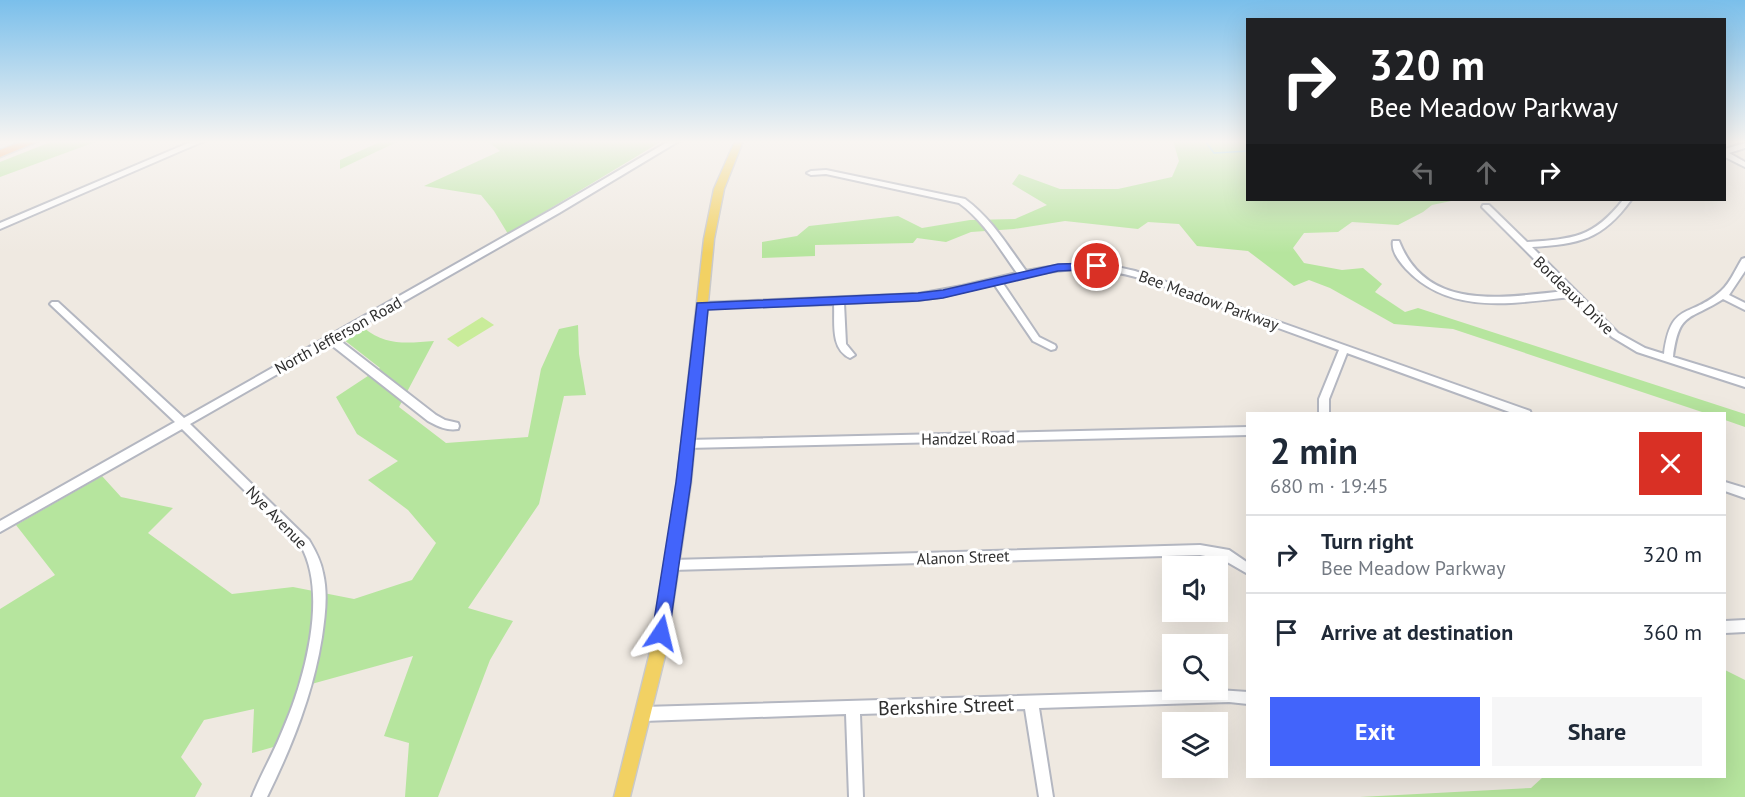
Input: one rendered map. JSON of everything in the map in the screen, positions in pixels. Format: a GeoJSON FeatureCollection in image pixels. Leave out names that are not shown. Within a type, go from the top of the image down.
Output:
{"type":"FeatureCollection","features":[{"type":"Feature","properties":{"kind":"main road"},"geometry":{"type":"LineString","coordinates":[[622,797],[657,656],[672,566],[714,213],[724,178]]}},
{"type":"Feature","properties":{"kind":"street"},"geometry":{"type":"LineString","coordinates":[[0,226],[112,178]]}},
{"type":"Feature","properties":{"kind":"street","name":"North Jefferson Road"},"geometry":{"type":"LineString","coordinates":[[0,527],[610,178]]}},
{"type":"Feature","properties":{"kind":"street"},"geometry":{"type":"LineString","coordinates":[[855,178],[962,201],[972,207],[981,217],[1024,275]]}},
{"type":"Feature","properties":{"kind":"street"},"geometry":{"type":"LineString","coordinates":[[1524,245],[1569,241],[1597,232],[1611,222],[1626,201]]}},
{"type":"Feature","properties":{"kind":"street","name":"Bordeaux Drive"},"geometry":{"type":"LineString","coordinates":[[1486,207],[1571,294],[1615,335],[1641,350],[1745,383]]}},
{"type":"Feature","properties":{"kind":"street"},"geometry":{"type":"LineString","coordinates":[[1396,243],[1397,252],[1417,277],[1427,285],[1459,297],[1486,301],[1571,294]]}},
{"type":"Feature","properties":{"kind":"street"},"geometry":{"type":"LineString","coordinates":[[1668,358],[1670,334],[1674,323],[1681,315],[1722,295],[1737,277],[1745,261]]}},
{"type":"Feature","properties":{"kind":"street","name":"Bee Meadow Parkway"},"geometry":{"type":"LineString","coordinates":[[702,306],[934,295],[1067,267],[1097,266],[1123,270],[1520,412]]}},
{"type":"Feature","properties":{"kind":"street"},"geometry":{"type":"LineString","coordinates":[[997,282],[1036,339],[1051,347]]}},
{"type":"Feature","properties":{"kind":"street"},"geometry":{"type":"LineString","coordinates":[[1722,295],[1745,307]]}},
{"type":"Feature","properties":{"kind":"street"},"geometry":{"type":"LineString","coordinates":[[838,300],[841,345],[850,355]]}},
{"type":"Feature","properties":{"kind":"street","name":"Nye Avenue"},"geometry":{"type":"LineString","coordinates":[[55,304],[305,543],[316,562],[319,611],[312,668],[292,729],[259,797]]}},
{"type":"Feature","properties":{"kind":"street"},"geometry":{"type":"LineString","coordinates":[[331,339],[432,418],[443,424],[454,426]]}},
{"type":"Feature","properties":{"kind":"street"},"geometry":{"type":"LineString","coordinates":[[1324,412],[1324,399],[1344,349]]}},
{"type":"Feature","properties":{"kind":"street","name":"Handzel Road"},"geometry":{"type":"LineString","coordinates":[[687,444],[1246,431]]}},
{"type":"Feature","properties":{"kind":"street"},"geometry":{"type":"LineString","coordinates":[[1726,486],[1745,493]]}},
{"type":"Feature","properties":{"kind":"street","name":"Alanon Street"},"geometry":{"type":"LineString","coordinates":[[672,566],[1200,550],[1225,554],[1246,567]]}},
{"type":"Feature","properties":{"kind":"street"},"geometry":{"type":"LineString","coordinates":[[1726,627],[1745,626]]}},
{"type":"Feature","properties":{"kind":"street","name":"Berkshire Street"},"geometry":{"type":"LineString","coordinates":[[643,714],[1031,704],[1229,696],[1246,698]]}},
{"type":"Feature","properties":{"kind":"street"},"geometry":{"type":"LineString","coordinates":[[1031,704],[1046,797]]}},
{"type":"Feature","properties":{"kind":"street"},"geometry":{"type":"LineString","coordinates":[[853,709],[856,797]]}},
{"type":"Feature","properties":{"kind":"green space"},"geometry":{"type":"Polygon","coordinates":[[[441,178],[600,178],[508,234],[481,195],[424,186],[441,178]]]}},
{"type":"Feature","properties":{"kind":"green space"},"geometry":{"type":"Polygon","coordinates":[[[1016,178],[1030,178],[1060,189],[1118,189],[1167,178],[1246,178],[1246,201],[1451,201],[1432,205],[1398,225],[1352,222],[1338,232],[1304,233],[1293,248],[1304,263],[1342,270],[1363,268],[1382,284],[1375,292],[1405,312],[1418,308],[1745,414],[1745,427],[1726,420],[1726,412],[1702,412],[1453,329],[1394,324],[1330,288],[1309,280],[1294,286],[1248,251],[1197,246],[1179,224],[1148,222],[1138,229],[1065,221],[1014,229],[971,232],[946,242],[917,238],[913,243],[815,245],[815,256],[762,258],[762,242],[797,236],[809,226],[898,216],[922,228],[970,220],[1015,219],[1047,205],[1012,184],[1016,178]]]}},
{"type":"Feature","properties":{"kind":"green space"},"geometry":{"type":"Polygon","coordinates":[[[482,317],[494,325],[458,347],[447,339],[482,317]]]}},
{"type":"Feature","properties":{"kind":"green space"},"geometry":{"type":"Polygon","coordinates":[[[578,325],[579,354],[586,395],[564,396],[539,504],[468,608],[513,621],[490,660],[438,797],[405,797],[409,743],[384,736],[413,656],[297,688],[277,746],[252,753],[254,709],[204,720],[181,757],[202,784],[195,797],[0,797],[0,609],[55,575],[16,525],[102,476],[121,497],[173,508],[148,533],[232,594],[293,587],[354,599],[412,580],[436,543],[408,510],[368,480],[398,461],[357,434],[336,397],[380,368],[339,336],[364,328],[389,341],[406,343],[434,341],[399,407],[446,443],[528,437],[541,369],[559,329],[578,325]]]}},
{"type":"Feature","properties":{"kind":"green space"},"geometry":{"type":"Polygon","coordinates":[[[1726,670],[1745,680],[1745,797],[1360,797],[1531,788],[1542,778],[1726,778],[1726,670]]]}},
{"type":"Feature","properties":{"kind":"route"},"geometry":{"type":"LineString","coordinates":[[661,633],[684,482],[702,306],[918,297],[943,294],[1058,268],[1097,266]]}}]}
